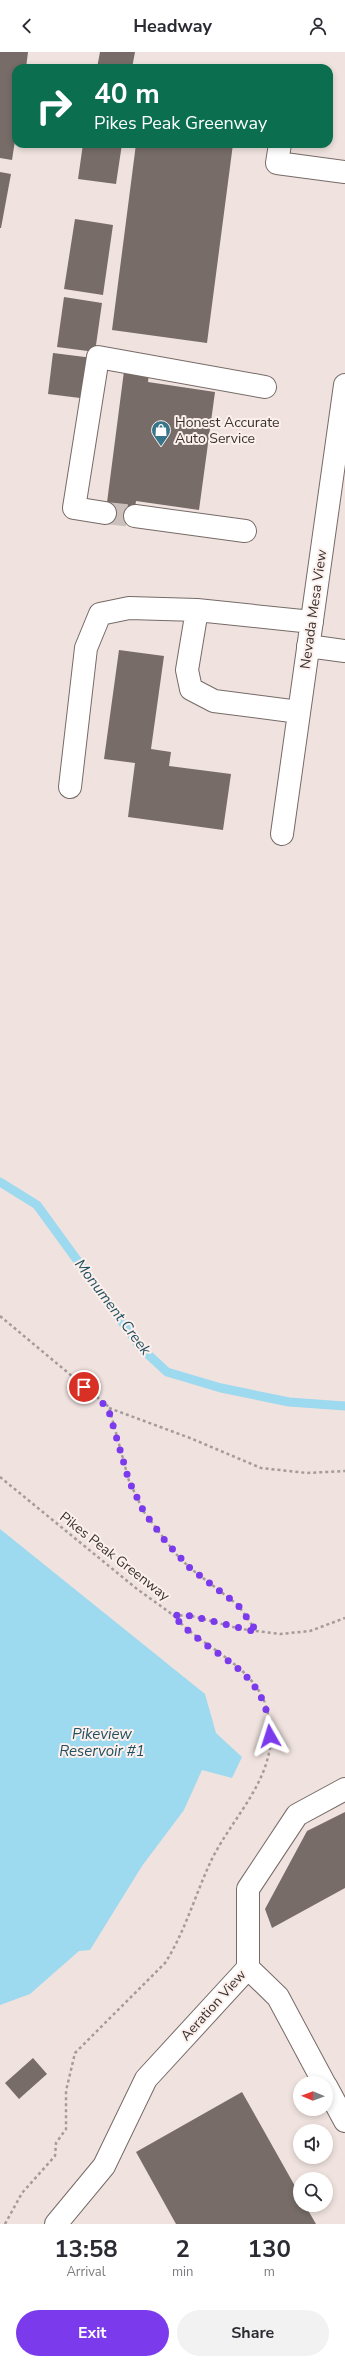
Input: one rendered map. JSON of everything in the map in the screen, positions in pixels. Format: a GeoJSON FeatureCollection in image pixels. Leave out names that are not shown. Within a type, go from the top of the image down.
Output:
{"type":"FeatureCollection","features":[{"type":"Feature","properties":{"kind":"street"},"geometry":{"type":"LineString","coordinates":[[279,148],[277,163],[345,172]]}},
{"type":"Feature","properties":{"kind":"street"},"geometry":{"type":"LineString","coordinates":[[105,513],[74,508],[98,357],[265,387]]}},
{"type":"Feature","properties":{"kind":"street","name":"Nevada Mesa View"},"geometry":{"type":"LineString","coordinates":[[282,834],[345,385]]}},
{"type":"Feature","properties":{"kind":"street"},"geometry":{"type":"LineString","coordinates":[[135,516],[245,531]]}},
{"type":"Feature","properties":{"kind":"street"},"geometry":{"type":"LineString","coordinates":[[70,787],[86,648],[100,614],[129,608],[197,610],[312,622]]}},
{"type":"Feature","properties":{"kind":"street"},"geometry":{"type":"LineString","coordinates":[[197,610],[187,670],[191,689],[214,701],[299,712]]}},
{"type":"Feature","properties":{"kind":"street"},"geometry":{"type":"LineString","coordinates":[[308,646],[345,651]]}},
{"type":"Feature","properties":{"kind":"street","name":"Aeration View"},"geometry":{"type":"LineString","coordinates":[[56,2224],[104,2166],[146,2079],[248,1968],[248,1889],[297,1815],[345,1789]]}},
{"type":"Feature","properties":{"kind":"street"},"geometry":{"type":"LineString","coordinates":[[248,1968],[278,1997],[320,2076]]}},
{"type":"Feature","properties":{"kind":"street"},"geometry":{"type":"LineString","coordinates":[[333,2099],[345,2121]]}},
{"type":"Feature","properties":{"kind":"path"},"geometry":{"type":"LineString","coordinates":[[0,1316],[108,1408],[190,1438],[262,1468],[307,1473],[345,1471]]}},
{"type":"Feature","properties":{"kind":"path"},"geometry":{"type":"LineString","coordinates":[[108,1408],[129,1481],[144,1512],[162,1536],[190,1568],[238,1605],[257,1632]]}},
{"type":"Feature","properties":{"kind":"path","name":"Pikes Peak Greenway"},"geometry":{"type":"LineString","coordinates":[[0,1477],[137,1589],[173,1615],[192,1616],[257,1632],[293,1634],[310,1631],[345,1618]]}},
{"type":"Feature","properties":{"kind":"path"},"geometry":{"type":"LineString","coordinates":[[5,2224],[22,2193],[55,2156],[56,2143],[66,2129],[66,2091],[75,2053],[165,1963],[174,1948],[212,1859],[251,1797],[266,1764],[270,1748],[270,1725],[263,1698],[258,1688],[242,1672],[185,1629],[173,1615]]}},
{"type":"Feature","properties":{"kind":"water","name":"Pikeview Reservoir #1"},"geometry":{"type":"Polygon","coordinates":[[[0,1529],[205,1694],[216,1733],[242,1757],[232,1778],[202,1770],[184,1810],[142,1866],[90,1950],[79,1951],[30,1994],[0,2005],[0,1529]]]}},
{"type":"Feature","properties":{"kind":"building"},"geometry":{"type":"Polygon","coordinates":[[[0,52],[28,52],[26,64],[12,64],[12,148],[14,148],[12,160],[0,158],[0,52]]]}},
{"type":"Feature","properties":{"kind":"building"},"geometry":{"type":"Polygon","coordinates":[[[100,52],[135,52],[133,64],[98,64],[100,52]]]}},
{"type":"Feature","properties":{"kind":"building"},"geometry":{"type":"Polygon","coordinates":[[[82,148],[121,148],[116,184],[78,179],[82,148]]]}},
{"type":"Feature","properties":{"kind":"building"},"geometry":{"type":"Polygon","coordinates":[[[135,148],[232,148],[207,343],[112,330],[135,148]]]}},
{"type":"Feature","properties":{"kind":"building"},"geometry":{"type":"Polygon","coordinates":[[[0,172],[11,174],[1,228],[0,228],[0,172]]]}},
{"type":"Feature","properties":{"kind":"building"},"geometry":{"type":"Polygon","coordinates":[[[75,219],[113,225],[103,295],[64,289],[75,219]]]}},
{"type":"Feature","properties":{"kind":"building"},"geometry":{"type":"Polygon","coordinates":[[[64,297],[102,303],[95,352],[57,347],[64,297]]]}},
{"type":"Feature","properties":{"kind":"building"},"geometry":{"type":"Polygon","coordinates":[[[53,353],[93,358],[88,399],[48,394],[53,353]]]}},
{"type":"Feature","properties":{"kind":"building","name":"Honest Accurate Auto Service"},"geometry":{"type":"Polygon","coordinates":[[[124,371],[149,374],[148,382],[215,392],[199,510],[136,501],[133,522],[105,518],[124,371]]]}},
{"type":"Feature","properties":{"kind":"building"},"geometry":{"type":"Polygon","coordinates":[[[119,650],[164,656],[151,749],[171,752],[169,766],[231,774],[223,830],[128,817],[135,763],[104,759],[119,650]]]}},
{"type":"Feature","properties":{"kind":"building"},"geometry":{"type":"Polygon","coordinates":[[[345,1812],[345,1888],[272,1928],[265,1909],[307,1831],[345,1812]]]}},
{"type":"Feature","properties":{"kind":"building"},"geometry":{"type":"Polygon","coordinates":[[[33,2058],[47,2074],[19,2099],[5,2083],[33,2058]]]}},
{"type":"Feature","properties":{"kind":"building"},"geometry":{"type":"Polygon","coordinates":[[[242,2092],[293,2183],[293,2212],[309,2212],[316,2224],[176,2224],[136,2152],[242,2092]]]}},
{"type":"Feature","properties":{"kind":"waterway","name":"Monument Creek"},"geometry":{"type":"LineString","coordinates":[[0,1182],[37,1205],[141,1348],[167,1372],[221,1388],[289,1402],[345,1406]]}},
{"type":"Feature","properties":{"kind":"tunnel"},"geometry":{"type":"LineString","coordinates":[[105,513],[135,516]]}},
{"type":"Feature","properties":{"kind":"place","name":"Honest Accurate Auto Service"},"geometry":{"type":"Point","coordinates":[161,447]}},
{"type":"Feature","properties":{"kind":"route"},"geometry":{"type":"LineString","coordinates":[[84,1387],[108,1408],[129,1481],[144,1512],[157,1531],[175,1553],[190,1568],[238,1605],[257,1632],[192,1616],[173,1615],[185,1629],[242,1672],[258,1688],[267,1709],[270,1725],[270,1736]]}}]}
